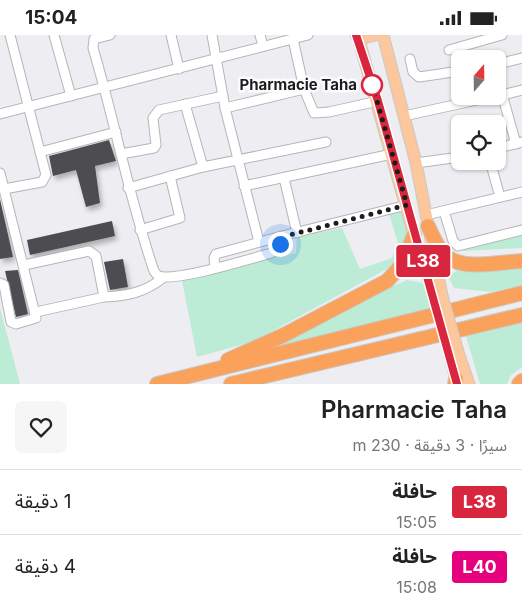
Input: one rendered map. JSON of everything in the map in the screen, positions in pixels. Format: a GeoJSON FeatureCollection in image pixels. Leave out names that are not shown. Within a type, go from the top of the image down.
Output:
{"type":"FeatureCollection","features":[{"type":"Feature","properties":{"kind":"highway"},"geometry":{"type":"LineString","coordinates":[[427,221],[438,247],[447,256],[458,262],[470,264],[522,261]]}},
{"type":"Feature","properties":{"kind":"highway"},"geometry":{"type":"LineString","coordinates":[[164,382],[227,360],[270,341],[387,281],[402,265],[414,235]]}},
{"type":"Feature","properties":{"kind":"highway"},"geometry":{"type":"LineString","coordinates":[[164,382],[522,293]]}},
{"type":"Feature","properties":{"kind":"highway"},"geometry":{"type":"LineString","coordinates":[[231,384],[522,315]]}},
{"type":"Feature","properties":{"kind":"highway"},"geometry":{"type":"LineString","coordinates":[[275,384],[300,369]]}},
{"type":"Feature","properties":{"kind":"highway"},"geometry":{"type":"LineString","coordinates":[[519,384],[522,381]]}},
{"type":"Feature","properties":{"kind":"main road"},"geometry":{"type":"LineString","coordinates":[[375,35],[369,38],[357,36],[378,101],[414,235],[438,296],[454,353],[459,383]]}},
{"type":"Feature","properties":{"kind":"main road"},"geometry":{"type":"LineString","coordinates":[[383,35],[416,163],[438,296]]}},
{"type":"Feature","properties":{"kind":"street"},"geometry":{"type":"LineString","coordinates":[[4,189],[42,182],[46,175],[10,35]]}},
{"type":"Feature","properties":{"kind":"street"},"geometry":{"type":"LineString","coordinates":[[54,35],[70,96]]}},
{"type":"Feature","properties":{"kind":"street"},"geometry":{"type":"LineString","coordinates":[[110,35],[97,36],[93,41],[93,48],[140,229],[154,271],[163,278]]}},
{"type":"Feature","properties":{"kind":"street"},"geometry":{"type":"LineString","coordinates":[[171,35],[179,69]]}},
{"type":"Feature","properties":{"kind":"street"},"geometry":{"type":"LineString","coordinates":[[212,35],[226,109],[259,242]]}},
{"type":"Feature","properties":{"kind":"street"},"geometry":{"type":"LineString","coordinates":[[260,35],[263,47]]}},
{"type":"Feature","properties":{"kind":"street"},"geometry":{"type":"LineString","coordinates":[[0,114],[308,35]]}},
{"type":"Feature","properties":{"kind":"street"},"geometry":{"type":"LineString","coordinates":[[449,50],[502,35]]}},
{"type":"Feature","properties":{"kind":"street"},"geometry":{"type":"LineString","coordinates":[[293,39],[304,89],[314,113],[329,112],[378,101]]}},
{"type":"Feature","properties":{"kind":"street"},"geometry":{"type":"LineString","coordinates":[[506,62],[522,58]]}},
{"type":"Feature","properties":{"kind":"street"},"geometry":{"type":"LineString","coordinates":[[410,59],[414,72],[419,77],[451,72]]}},
{"type":"Feature","properties":{"kind":"street"},"geometry":{"type":"LineString","coordinates":[[226,109],[304,89]]}},
{"type":"Feature","properties":{"kind":"street"},"geometry":{"type":"LineString","coordinates":[[506,93],[522,90]]}},
{"type":"Feature","properties":{"kind":"street"},"geometry":{"type":"LineString","coordinates":[[122,154],[154,148],[157,141],[153,118],[159,110],[223,95]]}},
{"type":"Feature","properties":{"kind":"street"},"geometry":{"type":"LineString","coordinates":[[185,104],[203,167]]}},
{"type":"Feature","properties":{"kind":"street"},"geometry":{"type":"LineString","coordinates":[[404,116],[453,105]]}},
{"type":"Feature","properties":{"kind":"street"},"geometry":{"type":"LineString","coordinates":[[502,105],[519,143],[506,146]]}},
{"type":"Feature","properties":{"kind":"street"},"geometry":{"type":"LineString","coordinates":[[40,152],[116,132]]}},
{"type":"Feature","properties":{"kind":"street"},"geometry":{"type":"LineString","coordinates":[[128,188],[203,167],[326,142]]}},
{"type":"Feature","properties":{"kind":"street"},"geometry":{"type":"LineString","coordinates":[[244,186],[392,154]]}},
{"type":"Feature","properties":{"kind":"street"},"geometry":{"type":"LineString","coordinates":[[416,163],[451,158]]}},
{"type":"Feature","properties":{"kind":"street"},"geometry":{"type":"LineString","coordinates":[[492,170],[500,197]]}},
{"type":"Feature","properties":{"kind":"street"},"geometry":{"type":"LineString","coordinates":[[0,173],[36,312],[34,319],[12,323],[4,285],[0,283]]}},
{"type":"Feature","properties":{"kind":"street"},"geometry":{"type":"LineString","coordinates":[[140,229],[180,218],[170,177]]}},
{"type":"Feature","properties":{"kind":"street"},"geometry":{"type":"LineString","coordinates":[[284,178],[297,233]]}},
{"type":"Feature","properties":{"kind":"street"},"geometry":{"type":"LineString","coordinates":[[427,221],[444,211],[522,192]]}},
{"type":"Feature","properties":{"kind":"street"},"geometry":{"type":"LineString","coordinates":[[215,268],[214,258],[216,254],[407,205]]}},
{"type":"Feature","properties":{"kind":"street"},"geometry":{"type":"LineString","coordinates":[[444,211],[452,241],[458,245],[522,229]]}},
{"type":"Feature","properties":{"kind":"street"},"geometry":{"type":"LineString","coordinates":[[36,312],[104,297],[121,297],[142,291],[163,278],[215,268],[271,253],[279,248],[282,237]]}},
{"type":"Feature","properties":{"kind":"street"},"geometry":{"type":"LineString","coordinates":[[24,265],[89,251],[93,253],[104,297]]}},
{"type":"Feature","properties":{"kind":"green space"},"geometry":{"type":"Polygon","coordinates":[[[404,210],[407,225],[406,238],[403,250],[396,264],[252,342],[197,357],[181,276],[296,253],[297,237],[342,228],[360,269],[392,258],[398,243],[389,214],[404,210]]]}},
{"type":"Feature","properties":{"kind":"green space"},"geometry":{"type":"Polygon","coordinates":[[[522,232],[522,248],[463,251],[472,244],[522,232]]]}},
{"type":"Feature","properties":{"kind":"green space"},"geometry":{"type":"Polygon","coordinates":[[[522,264],[522,285],[491,292],[454,288],[448,276],[465,266],[522,264]]]}},
{"type":"Feature","properties":{"kind":"green space"},"geometry":{"type":"Polygon","coordinates":[[[407,280],[423,283],[431,311],[266,350],[360,301],[407,280]]]}},
{"type":"Feature","properties":{"kind":"green space"},"geometry":{"type":"Polygon","coordinates":[[[0,308],[20,384],[0,384],[0,308]]]}},
{"type":"Feature","properties":{"kind":"green space"},"geometry":{"type":"Polygon","coordinates":[[[522,319],[522,367],[511,375],[507,384],[480,384],[465,333],[522,319]]]}},
{"type":"Feature","properties":{"kind":"building"},"geometry":{"type":"Polygon","coordinates":[[[109,140],[116,161],[95,166],[100,203],[86,207],[76,170],[53,176],[49,156],[109,140]]]}},
{"type":"Feature","properties":{"kind":"building"},"geometry":{"type":"Polygon","coordinates":[[[0,199],[13,257],[0,259],[0,199]]]}},
{"type":"Feature","properties":{"kind":"building"},"geometry":{"type":"Polygon","coordinates":[[[112,221],[115,236],[30,255],[27,240],[112,221]]]}},
{"type":"Feature","properties":{"kind":"building"},"geometry":{"type":"Polygon","coordinates":[[[123,259],[128,287],[110,290],[104,262],[123,259]]]}},
{"type":"Feature","properties":{"kind":"building"},"geometry":{"type":"Polygon","coordinates":[[[18,270],[28,314],[16,317],[5,271],[18,270]]]}},
{"type":"Feature","properties":{"kind":"bus line","name":"L38"},"geometry":{"type":"LineString","coordinates":[[356,35],[378,101],[414,235],[434,296],[457,384]]}},
{"type":"Feature","properties":{"kind":"place","name":"Pharmacie Taha"},"geometry":{"type":"Point","coordinates":[372,85]}},
{"type":"Feature","properties":{"kind":"route"},"geometry":{"type":"LineString","coordinates":[[280,244],[282,237],[407,205],[371,80],[372,85]]}}]}
